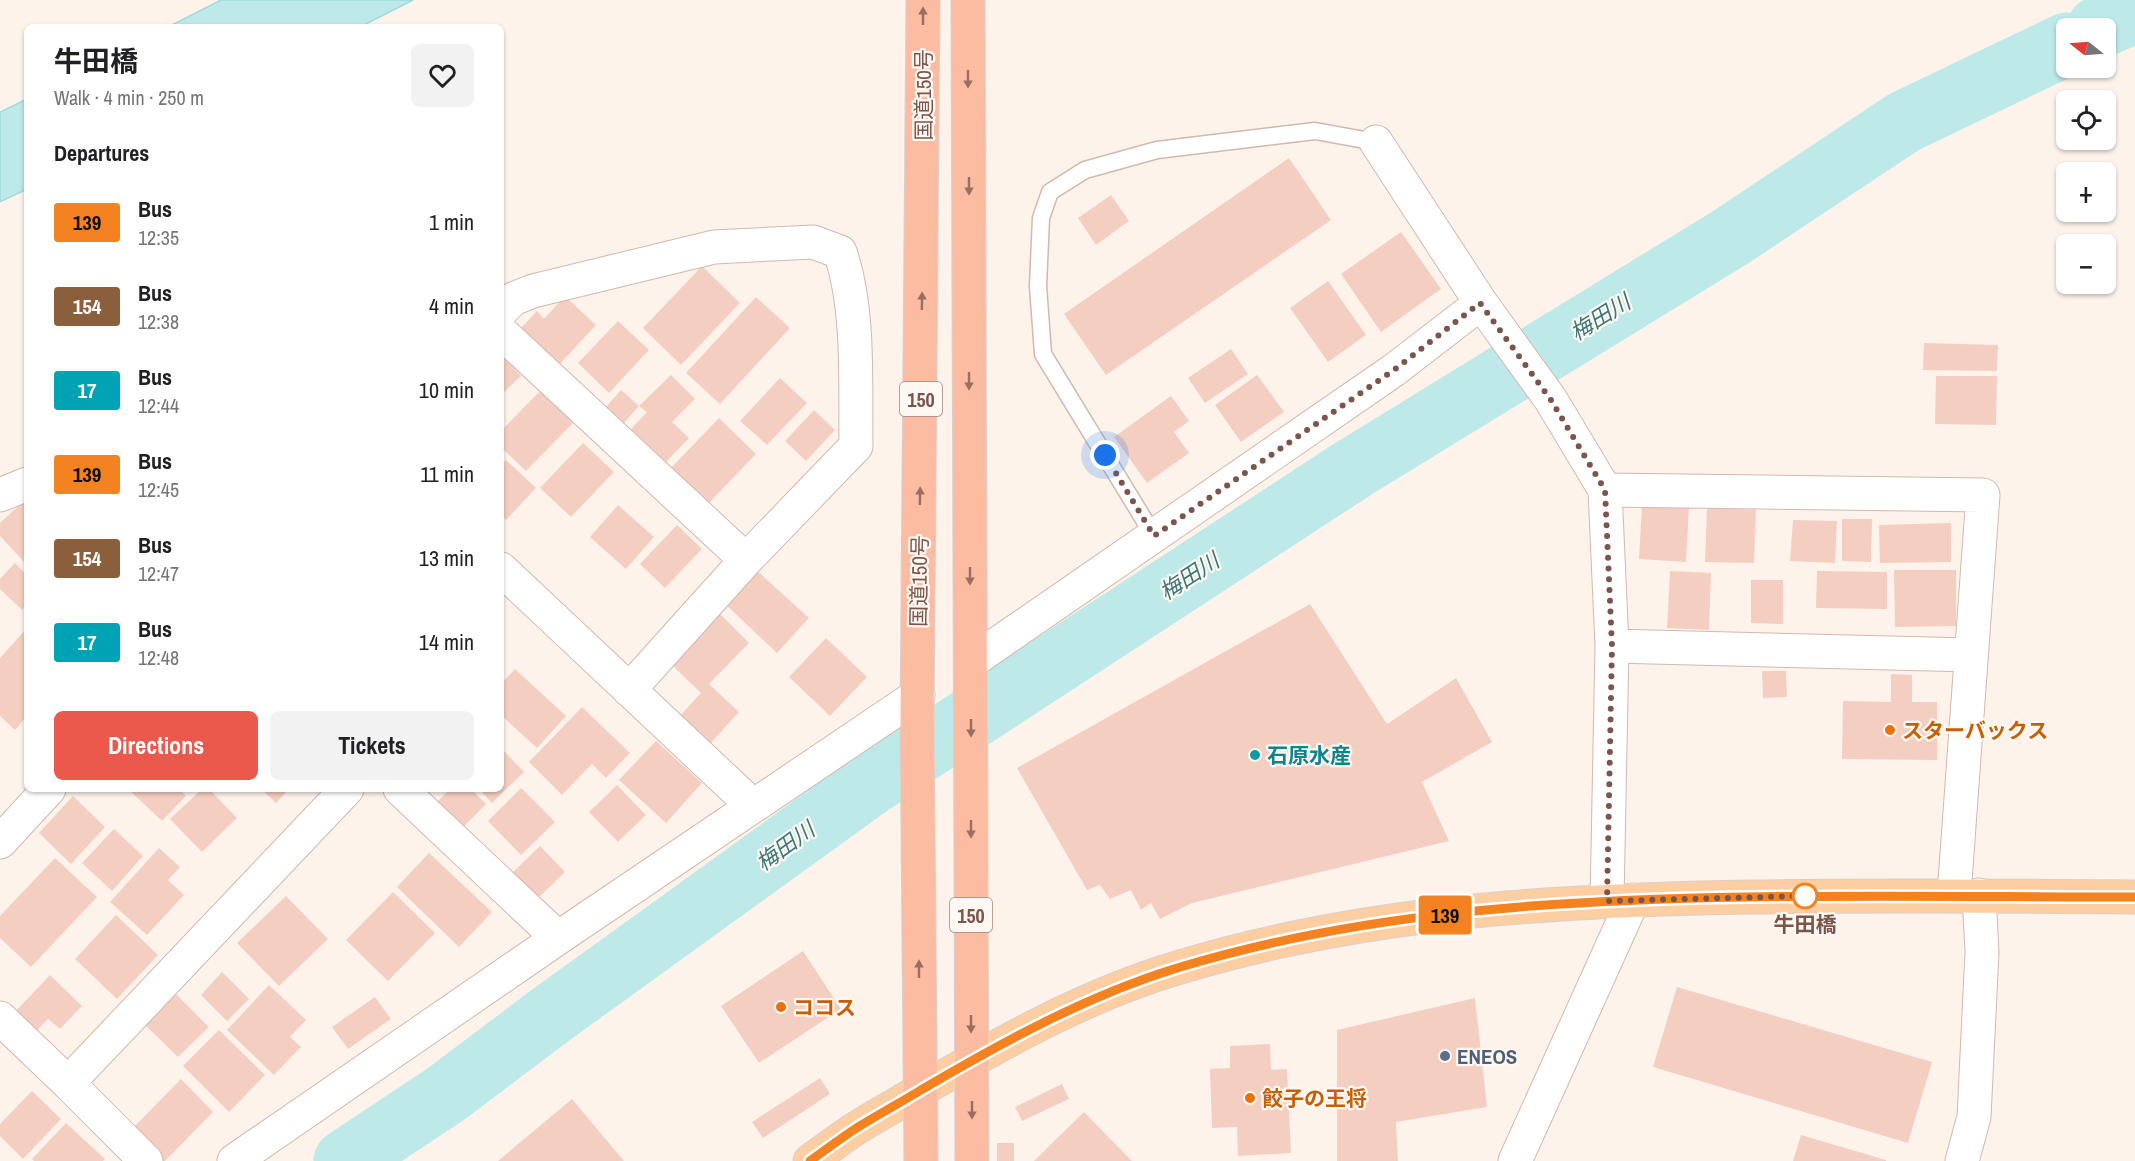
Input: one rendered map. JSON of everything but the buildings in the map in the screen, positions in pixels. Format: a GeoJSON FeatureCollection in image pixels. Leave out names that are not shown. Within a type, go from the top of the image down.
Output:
{"type":"FeatureCollection","features":[{"type":"Feature","properties":{"kind":"highway","name":"国道150号"},"geometry":{"type":"LineString","coordinates":[[921,1161],[917,707],[924,138],[923,0]]}},
{"type":"Feature","properties":{"kind":"highway","name":"150"},"geometry":{"type":"LineString","coordinates":[[968,0],[972,1161]]}},
{"type":"Feature","properties":{"kind":"main road"},"geometry":{"type":"LineString","coordinates":[[810,1161],[855,1129],[972,1060],[1070,1008],[1174,969],[1275,941],[1390,921],[1514,907],[1620,901],[1966,895],[2135,897]]}},
{"type":"Feature","properties":{"kind":"street"},"geometry":{"type":"LineString","coordinates":[[1376,142],[1480,303],[1551,400],[1605,490],[1620,901],[1515,1161]]}},
{"type":"Feature","properties":{"kind":"street"},"geometry":{"type":"LineString","coordinates":[[504,308],[513,299],[533,291],[714,248],[813,242],[840,252],[846,271],[854,335],[856,447],[746,560],[629,690]]}},
{"type":"Feature","properties":{"kind":"street"},"geometry":{"type":"LineString","coordinates":[[971,674],[1154,536],[1394,370],[1480,303]]}},
{"type":"Feature","properties":{"kind":"street"},"geometry":{"type":"LineString","coordinates":[[504,335],[746,560]]}},
{"type":"Feature","properties":{"kind":"street"},"geometry":{"type":"LineString","coordinates":[[0,495],[24,484]]}},
{"type":"Feature","properties":{"kind":"street"},"geometry":{"type":"LineString","coordinates":[[1605,490],[1983,495],[1971,655],[1966,895],[1982,952],[1974,1118],[1962,1161]]}},
{"type":"Feature","properties":{"kind":"street"},"geometry":{"type":"LineString","coordinates":[[504,573],[753,806]]}},
{"type":"Feature","properties":{"kind":"street"},"geometry":{"type":"LineString","coordinates":[[1612,646],[1971,655]]}},
{"type":"Feature","properties":{"kind":"street"},"geometry":{"type":"LineString","coordinates":[[234,1161],[753,806],[917,707]]}},
{"type":"Feature","properties":{"kind":"street"},"geometry":{"type":"LineString","coordinates":[[0,842],[46,792]]}},
{"type":"Feature","properties":{"kind":"street"},"geometry":{"type":"LineString","coordinates":[[68,1083],[344,792]]}},
{"type":"Feature","properties":{"kind":"street"},"geometry":{"type":"LineString","coordinates":[[403,792],[558,938]]}},
{"type":"Feature","properties":{"kind":"street"},"geometry":{"type":"LineString","coordinates":[[0,1018],[146,1161]]}},
{"type":"Feature","properties":{"kind":"lane"},"geometry":{"type":"LineString","coordinates":[[1154,536],[1043,354],[1038,286],[1041,218],[1050,192],[1085,170],[1156,150],[1316,131],[1376,142]]}},
{"type":"Feature","properties":{"kind":"water"},"geometry":{"type":"Polygon","coordinates":[[[221,0],[413,0],[366,24],[174,24],[221,0]]]}},
{"type":"Feature","properties":{"kind":"water"},"geometry":{"type":"Polygon","coordinates":[[[24,100],[24,190],[0,202],[0,112],[24,100]]]}},
{"type":"Feature","properties":{"kind":"waterway","name":"梅田川"},"geometry":{"type":"LineString","coordinates":[[2116,20],[2135,11]]}},
{"type":"Feature","properties":{"kind":"waterway","name":"梅田川"},"geometry":{"type":"LineString","coordinates":[[345,1161],[446,1094],[548,1017],[872,783],[1353,469],[1731,237],[1904,122],[2056,49]]}},
{"type":"Feature","properties":{"kind":"bus line","name":"139"},"geometry":{"type":"LineString","coordinates":[[810,1161],[855,1129],[972,1060],[1070,1008],[1174,969],[1275,941],[1379,923],[1514,907],[1633,900],[1954,895],[2135,897]]}},
{"type":"Feature","properties":{"kind":"place","name":"スターバックス"},"geometry":{"type":"Point","coordinates":[1890,730]}},
{"type":"Feature","properties":{"kind":"place","name":"石原水産"},"geometry":{"type":"Point","coordinates":[1255,755]}},
{"type":"Feature","properties":{"kind":"place","name":"牛田橋"},"geometry":{"type":"Point","coordinates":[1805,896]}},
{"type":"Feature","properties":{"kind":"place","name":"ココス"},"geometry":{"type":"Point","coordinates":[781,1007]}},
{"type":"Feature","properties":{"kind":"place","name":"ENEOS"},"geometry":{"type":"Point","coordinates":[1445,1056]}},
{"type":"Feature","properties":{"kind":"place","name":"餃子の王将"},"geometry":{"type":"Point","coordinates":[1250,1098]}},
{"type":"Feature","properties":{"kind":"route"},"geometry":{"type":"LineString","coordinates":[[1105,455],[1154,536],[1394,370],[1480,303],[1551,400],[1605,490],[1612,646],[1607,901],[1805,896]]}}]}
